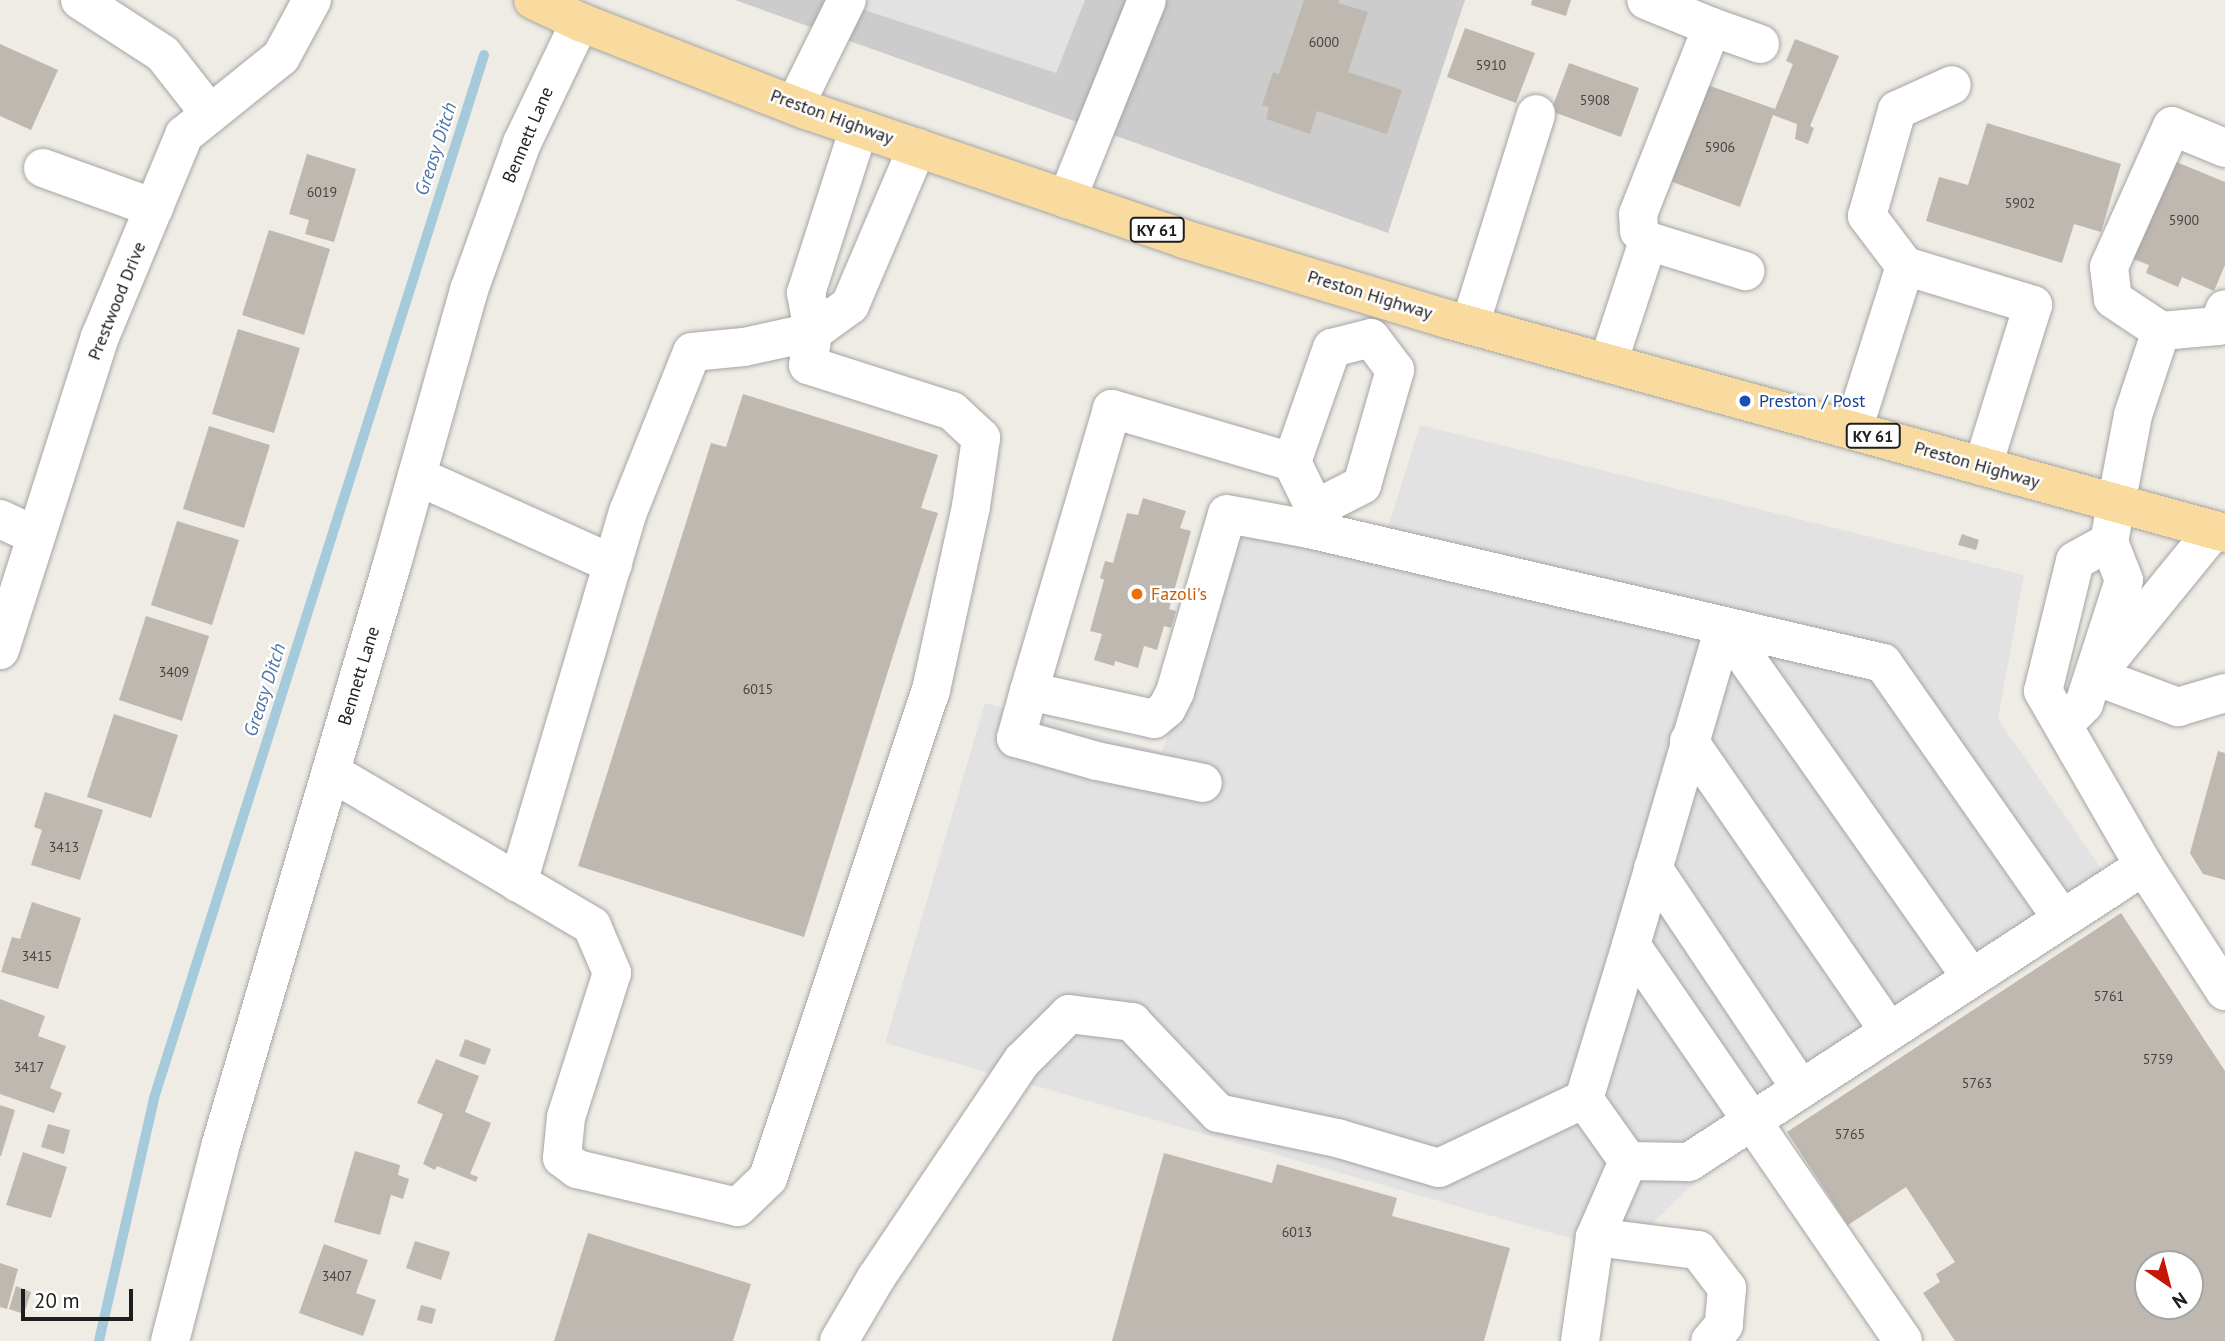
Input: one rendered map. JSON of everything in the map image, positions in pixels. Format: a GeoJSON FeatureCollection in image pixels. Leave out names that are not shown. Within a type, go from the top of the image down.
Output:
{"type":"FeatureCollection","features":[{"type":"Feature","properties":{"kind":"main road","name":"Preston Highway"},"geometry":{"type":"LineString","coordinates":[[533,0],[580,22],[794,105],[1184,239],[1470,325],[2220,532]]}},
{"type":"Feature","properties":{"kind":"street"},"geometry":{"type":"LineString","coordinates":[[80,0],[163,54],[210,114]]}},
{"type":"Feature","properties":{"kind":"street","name":"Prestwood Drive"},"geometry":{"type":"LineString","coordinates":[[0,650],[100,337],[184,135],[281,57],[312,0]]}},
{"type":"Feature","properties":{"kind":"street"},"geometry":{"type":"LineString","coordinates":[[794,105],[847,0]]}},
{"type":"Feature","properties":{"kind":"street"},"geometry":{"type":"LineString","coordinates":[[1068,199],[1147,0]]}},
{"type":"Feature","properties":{"kind":"street"},"geometry":{"type":"LineString","coordinates":[[1646,0],[1760,44]]}},
{"type":"Feature","properties":{"kind":"street","name":"Bennett Lane"},"geometry":{"type":"LineString","coordinates":[[170,1341],[220,1147],[482,253],[522,143],[580,22]]}},
{"type":"Feature","properties":{"kind":"street"},"geometry":{"type":"LineString","coordinates":[[1712,27],[1638,214],[1639,231],[1648,242],[1745,271]]}},
{"type":"Feature","properties":{"kind":"street"},"geometry":{"type":"LineString","coordinates":[[1952,85],[1897,110],[1867,216],[1905,266],[2033,304],[1983,466]]}},
{"type":"Feature","properties":{"kind":"street"},"geometry":{"type":"LineString","coordinates":[[1470,325],[1536,114]]}},
{"type":"Feature","properties":{"kind":"street"},"geometry":{"type":"LineString","coordinates":[[2225,148],[2172,126],[2109,267],[2113,299],[2161,331],[2218,326],[2225,309]]}},
{"type":"Feature","properties":{"kind":"street"},"geometry":{"type":"LineString","coordinates":[[331,772],[592,926],[612,973],[566,1117],[562,1158],[577,1169],[738,1207],[768,1178],[931,690],[971,506],[981,438],[952,411],[808,365],[813,332],[806,293],[859,128]]}},
{"type":"Feature","properties":{"kind":"street"},"geometry":{"type":"LineString","coordinates":[[518,883],[628,512],[692,352],[744,347],[813,332],[849,306],[917,148]]}},
{"type":"Feature","properties":{"kind":"street"},"geometry":{"type":"LineString","coordinates":[[43,169],[154,208]]}},
{"type":"Feature","properties":{"kind":"street"},"geometry":{"type":"LineString","coordinates":[[1608,363],[1648,242]]}},
{"type":"Feature","properties":{"kind":"street"},"geometry":{"type":"LineString","coordinates":[[1853,430],[1905,266]]}},
{"type":"Feature","properties":{"kind":"street"},"geometry":{"type":"LineString","coordinates":[[1371,338],[1384,300]]}},
{"type":"Feature","properties":{"kind":"street"},"geometry":{"type":"LineString","coordinates":[[2063,725],[2084,704],[2124,580],[2109,542],[2119,505],[2133,415],[2161,331]]}},
{"type":"Feature","properties":{"kind":"street"},"geometry":{"type":"LineString","coordinates":[[1312,519],[1293,463],[1332,348],[1371,338]]}},
{"type":"Feature","properties":{"kind":"street"},"geometry":{"type":"LineString","coordinates":[[1312,519],[1362,485],[1395,370],[1371,338]]}},
{"type":"Feature","properties":{"kind":"street"},"geometry":{"type":"LineString","coordinates":[[1203,783],[1097,761],[1016,738],[1029,691],[1112,409],[1293,463]]}},
{"type":"Feature","properties":{"kind":"street"},"geometry":{"type":"LineString","coordinates":[[416,476],[612,564]]}},
{"type":"Feature","properties":{"kind":"street"},"geometry":{"type":"LineString","coordinates":[[1029,691],[1154,719],[1167,708],[1175,692],[1227,514],[1312,519],[1724,627],[1883,663],[2062,919]]}},
{"type":"Feature","properties":{"kind":"street"},"geometry":{"type":"LineString","coordinates":[[0,519],[36,536]]}},
{"type":"Feature","properties":{"kind":"street"},"geometry":{"type":"LineString","coordinates":[[2095,676],[2220,532]]}},
{"type":"Feature","properties":{"kind":"street"},"geometry":{"type":"LineString","coordinates":[[2109,542],[2076,561],[2043,691],[2144,866],[2225,991]]}},
{"type":"Feature","properties":{"kind":"street"},"geometry":{"type":"LineString","coordinates":[[839,1341],[876,1278],[1022,1061],[1069,1014],[1132,1022],[1218,1113],[1337,1138],[1439,1168],[1584,1099],[1724,627]]}},
{"type":"Feature","properties":{"kind":"street"},"geometry":{"type":"LineString","coordinates":[[1724,627],[1971,978]]}},
{"type":"Feature","properties":{"kind":"street"},"geometry":{"type":"LineString","coordinates":[[2095,676],[2178,707],[2225,694]]}},
{"type":"Feature","properties":{"kind":"street"},"geometry":{"type":"LineString","coordinates":[[1689,741],[1889,1031]]}},
{"type":"Feature","properties":{"kind":"street"},"geometry":{"type":"LineString","coordinates":[[1628,1161],[1689,1162],[2144,866]]}},
{"type":"Feature","properties":{"kind":"street"},"geometry":{"type":"LineString","coordinates":[[1653,868],[1801,1088]]}},
{"type":"Feature","properties":{"kind":"street"},"geometry":{"type":"LineString","coordinates":[[1631,945],[1903,1341]]}},
{"type":"Feature","properties":{"kind":"street"},"geometry":{"type":"LineString","coordinates":[[1584,1099],[1628,1161]]}},
{"type":"Feature","properties":{"kind":"street"},"geometry":{"type":"LineString","coordinates":[[1580,1341],[1595,1237],[1628,1161]]}},
{"type":"Feature","properties":{"kind":"street"},"geometry":{"type":"LineString","coordinates":[[1595,1237],[1698,1250],[1727,1287],[1724,1325],[1710,1341]]}},
{"type":"Feature","properties":{"kind":"shaded area"},"geometry":{"type":"Polygon","coordinates":[[[735,0],[1465,0],[1388,233],[735,0]]]}},
{"type":"Feature","properties":{"kind":"shaded area"},"geometry":{"type":"Polygon","coordinates":[[[834,0],[1085,0],[1056,73],[834,0]]]}},
{"type":"Feature","properties":{"kind":"shaded area"},"geometry":{"type":"Polygon","coordinates":[[[1420,425],[2024,575],[1998,719],[2118,893],[1740,1138],[1622,1253],[885,1043],[985,703],[1162,752],[1241,521],[1379,556],[1420,425]]]}},
{"type":"Feature","properties":{"kind":"building"},"geometry":{"type":"Polygon","coordinates":[[[1304,0],[1339,0],[1338,3],[1368,12],[1348,72],[1402,90],[1387,134],[1317,111],[1310,134],[1266,119],[1269,107],[1262,105],[1273,72],[1279,74],[1304,0]]]}},
{"type":"Feature","properties":{"kind":"building"},"geometry":{"type":"Polygon","coordinates":[[[1532,0],[1571,0],[1566,16],[1531,5],[1532,0]]]}},
{"type":"Feature","properties":{"kind":"building"},"geometry":{"type":"Polygon","coordinates":[[[1465,28],[1535,53],[1516,103],[1447,77],[1465,28]]]}},
{"type":"Feature","properties":{"kind":"building"},"geometry":{"type":"Polygon","coordinates":[[[1795,39],[1839,56],[1810,126],[1814,128],[1808,144],[1795,139],[1797,124],[1773,115],[1740,207],[1667,180],[1702,83],[1775,109],[1793,64],[1786,61],[1795,39]]]}},
{"type":"Feature","properties":{"kind":"building"},"geometry":{"type":"Polygon","coordinates":[[[0,44],[58,70],[31,130],[0,116],[0,44]]]}},
{"type":"Feature","properties":{"kind":"building"},"geometry":{"type":"Polygon","coordinates":[[[1569,63],[1639,88],[1621,137],[1551,111],[1569,63]]]}},
{"type":"Feature","properties":{"kind":"building"},"geometry":{"type":"Polygon","coordinates":[[[1987,123],[2121,164],[2101,232],[2074,224],[2062,263],[1926,221],[1939,177],[1968,185],[1987,123]]]}},
{"type":"Feature","properties":{"kind":"building"},"geometry":{"type":"Polygon","coordinates":[[[307,154],[356,169],[334,242],[305,234],[309,220],[289,214],[307,154]]]}},
{"type":"Feature","properties":{"kind":"building"},"geometry":{"type":"Polygon","coordinates":[[[2169,159],[2225,182],[2225,265],[2214,291],[2182,277],[2178,287],[2146,273],[2149,265],[2128,257],[2169,159]]]}},
{"type":"Feature","properties":{"kind":"building"},"geometry":{"type":"Polygon","coordinates":[[[269,230],[330,249],[304,335],[242,315],[269,230]]]}},
{"type":"Feature","properties":{"kind":"building"},"geometry":{"type":"Polygon","coordinates":[[[238,329],[300,348],[274,433],[212,414],[238,329]]]}},
{"type":"Feature","properties":{"kind":"building"},"geometry":{"type":"Polygon","coordinates":[[[743,394],[938,455],[921,508],[938,513],[804,937],[578,866],[711,443],[726,447],[743,394]]]}},
{"type":"Feature","properties":{"kind":"building"},"geometry":{"type":"Polygon","coordinates":[[[209,426],[270,445],[244,528],[183,509],[209,426]]]}},
{"type":"Feature","properties":{"kind":"building","name":"Fazoli's"},"geometry":{"type":"Polygon","coordinates":[[[1143,498],[1186,511],[1180,528],[1191,531],[1169,609],[1176,611],[1171,628],[1164,626],[1157,650],[1144,646],[1138,668],[1115,661],[1114,666],[1094,660],[1102,634],[1090,631],[1104,580],[1100,578],[1105,561],[1113,563],[1127,513],[1138,515],[1143,498]]]}},
{"type":"Feature","properties":{"kind":"building"},"geometry":{"type":"Polygon","coordinates":[[[177,521],[239,540],[212,625],[151,605],[177,521]]]}},
{"type":"Feature","properties":{"kind":"building"},"geometry":{"type":"Polygon","coordinates":[[[1962,534],[1979,540],[1976,550],[1958,545],[1962,534]]]}},
{"type":"Feature","properties":{"kind":"building"},"geometry":{"type":"Polygon","coordinates":[[[146,616],[209,636],[182,721],[119,700],[146,616]]]}},
{"type":"Feature","properties":{"kind":"building"},"geometry":{"type":"Polygon","coordinates":[[[114,714],[178,735],[151,818],[87,797],[114,714]]]}},
{"type":"Feature","properties":{"kind":"building"},"geometry":{"type":"Polygon","coordinates":[[[2218,751],[2225,753],[2225,880],[2203,874],[2190,853],[2218,751]]]}},
{"type":"Feature","properties":{"kind":"building"},"geometry":{"type":"Polygon","coordinates":[[[45,792],[103,810],[80,880],[31,865],[42,830],[34,827],[45,792]]]}},
{"type":"Feature","properties":{"kind":"building"},"geometry":{"type":"Polygon","coordinates":[[[32,902],[81,918],[58,989],[1,972],[12,937],[20,939],[32,902]]]}},
{"type":"Feature","properties":{"kind":"building"},"geometry":{"type":"Polygon","coordinates":[[[2121,913],[2225,1071],[2225,1341],[1955,1341],[1923,1293],[1940,1282],[1936,1274],[1955,1262],[1906,1187],[1848,1225],[1787,1132],[2121,913]]]}},
{"type":"Feature","properties":{"kind":"building"},"geometry":{"type":"Polygon","coordinates":[[[0,999],[45,1016],[38,1036],[66,1046],[50,1088],[62,1093],[54,1113],[0,1094],[0,999]]]}},
{"type":"Feature","properties":{"kind":"building"},"geometry":{"type":"Polygon","coordinates":[[[465,1039],[491,1049],[485,1065],[459,1056],[465,1039]]]}},
{"type":"Feature","properties":{"kind":"building"},"geometry":{"type":"Polygon","coordinates":[[[436,1059],[479,1076],[465,1112],[491,1123],[470,1174],[478,1177],[476,1182],[437,1166],[435,1170],[423,1164],[443,1114],[417,1103],[436,1059]]]}},
{"type":"Feature","properties":{"kind":"building"},"geometry":{"type":"Polygon","coordinates":[[[0,1105],[15,1110],[1,1156],[0,1156],[0,1105]]]}},
{"type":"Feature","properties":{"kind":"building"},"geometry":{"type":"Polygon","coordinates":[[[48,1124],[70,1130],[64,1154],[41,1147],[48,1124]]]}},
{"type":"Feature","properties":{"kind":"building"},"geometry":{"type":"Polygon","coordinates":[[[355,1151],[400,1165],[398,1175],[409,1179],[403,1199],[391,1195],[380,1235],[334,1222],[355,1151]]]}},
{"type":"Feature","properties":{"kind":"building"},"geometry":{"type":"Polygon","coordinates":[[[23,1152],[67,1167],[51,1218],[6,1205],[23,1152]]]}},
{"type":"Feature","properties":{"kind":"building"},"geometry":{"type":"Polygon","coordinates":[[[1164,1153],[1272,1183],[1277,1164],[1397,1198],[1392,1216],[1510,1248],[1484,1341],[1112,1341],[1164,1153]]]}},
{"type":"Feature","properties":{"kind":"building"},"geometry":{"type":"Polygon","coordinates":[[[588,1233],[751,1284],[733,1341],[554,1341],[588,1233]]]}},
{"type":"Feature","properties":{"kind":"building"},"geometry":{"type":"Polygon","coordinates":[[[415,1241],[450,1252],[441,1280],[406,1268],[415,1241]]]}},
{"type":"Feature","properties":{"kind":"building"},"geometry":{"type":"Polygon","coordinates":[[[324,1244],[368,1260],[356,1293],[376,1300],[363,1336],[299,1313],[324,1244]]]}},
{"type":"Feature","properties":{"kind":"building"},"geometry":{"type":"Polygon","coordinates":[[[0,1263],[18,1269],[7,1309],[0,1307],[0,1263]]]}},
{"type":"Feature","properties":{"kind":"building"},"geometry":{"type":"Polygon","coordinates":[[[16,1286],[31,1292],[24,1314],[9,1309],[16,1286]]]}},
{"type":"Feature","properties":{"kind":"building"},"geometry":{"type":"Polygon","coordinates":[[[421,1305],[436,1309],[432,1324],[417,1320],[421,1305]]]}},
{"type":"Feature","properties":{"kind":"waterway","name":"Greasy Ditch"},"geometry":{"type":"LineString","coordinates":[[99,1341],[154,1098],[484,55]]}},
{"type":"Feature","properties":{"kind":"place","name":"Preston / Post"},"geometry":{"type":"Point","coordinates":[1745,401]}},
{"type":"Feature","properties":{"kind":"place","name":"Fazoli's"},"geometry":{"type":"Point","coordinates":[1137,594]}}]}
